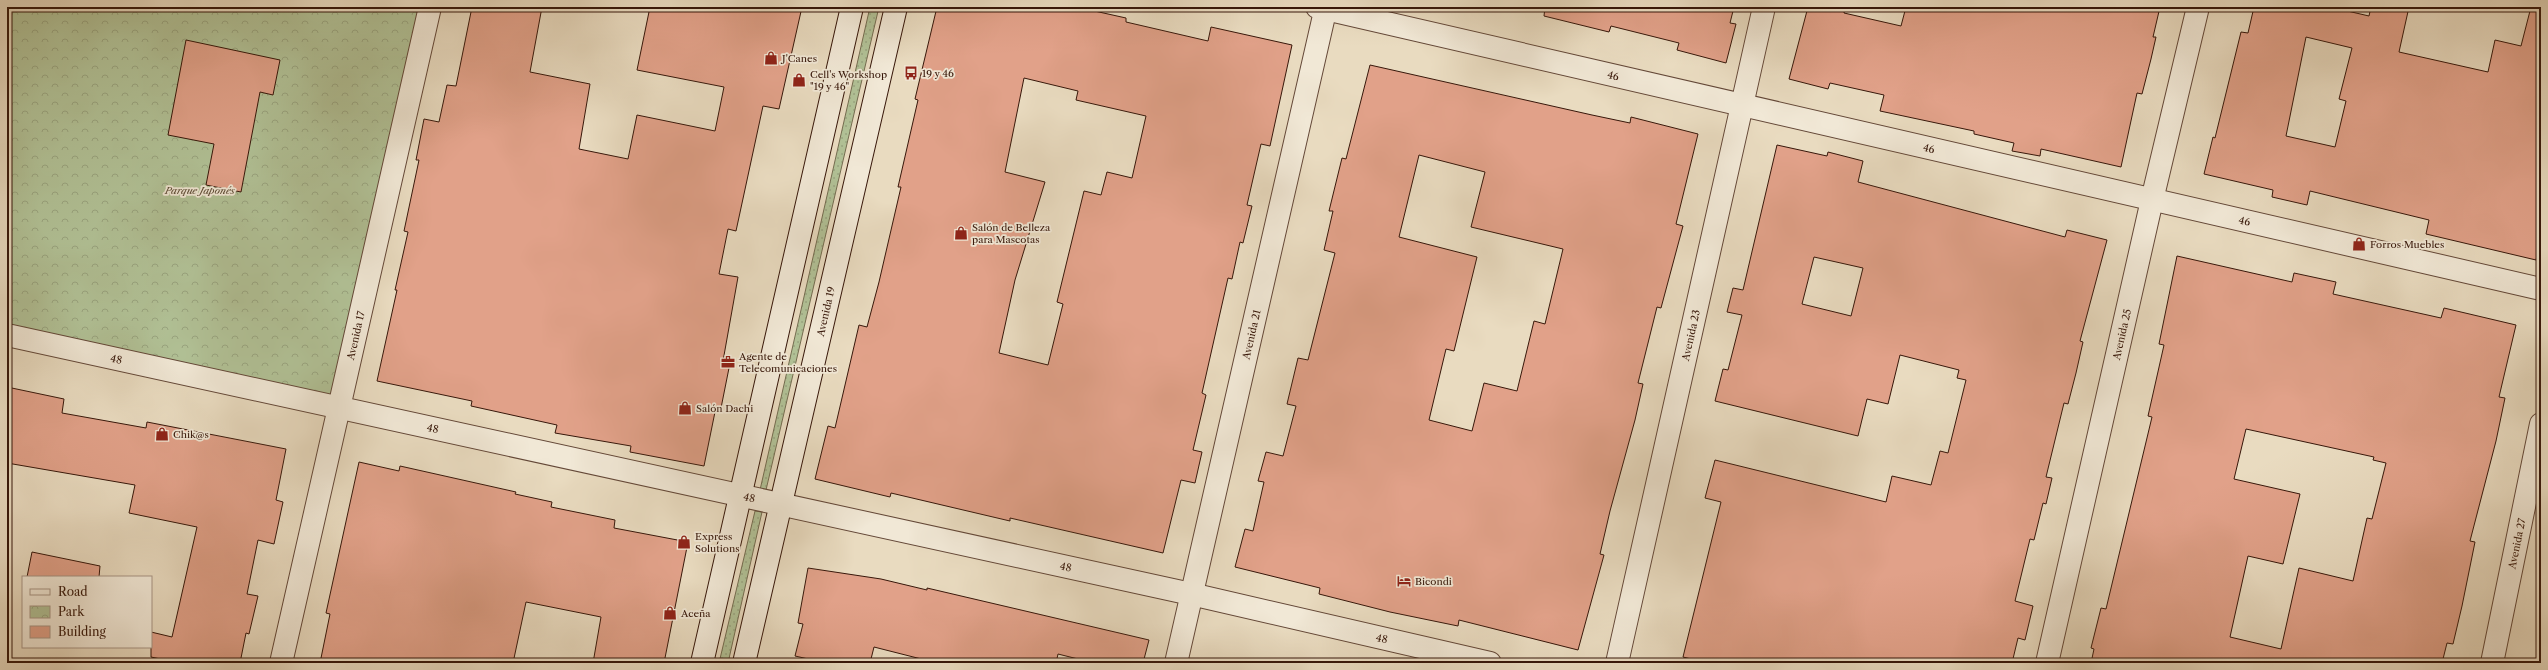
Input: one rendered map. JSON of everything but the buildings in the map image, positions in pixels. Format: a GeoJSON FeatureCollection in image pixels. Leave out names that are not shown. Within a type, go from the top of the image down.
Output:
{"type":"FeatureCollection","features":[{"type":"Feature","properties":{"kind":"street","name":"Avenida 17"},"geometry":{"type":"LineString","coordinates":[[281,663],[430,7]]}},
{"type":"Feature","properties":{"kind":"street"},"geometry":{"type":"LineString","coordinates":[[702,663],[852,7]]}},
{"type":"Feature","properties":{"kind":"street","name":"Avenida 19"},"geometry":{"type":"LineString","coordinates":[[744,663],[896,7]]}},
{"type":"Feature","properties":{"kind":"street","name":"Avenida 23"},"geometry":{"type":"LineString","coordinates":[[1617,663],[1764,7]]}},
{"type":"Feature","properties":{"kind":"street","name":"Avenida 25"},"geometry":{"type":"LineString","coordinates":[[2047,663],[2152,200],[2198,7]]}},
{"type":"Feature","properties":{"kind":"street","name":"46"},"geometry":{"type":"LineString","coordinates":[[1323,8],[2541,289]]}},
{"type":"Feature","properties":{"kind":"street","name":"Avenida 21"},"geometry":{"type":"LineString","coordinates":[[1176,663],[1323,8]]}},
{"type":"Feature","properties":{"kind":"street","name":"48"},"geometry":{"type":"LineString","coordinates":[[7,335],[1191,594],[1490,663]]}},
{"type":"Feature","properties":{"kind":"street","name":"Avenida 27"},"geometry":{"type":"LineString","coordinates":[[2492,663],[2541,424]]}},
{"type":"Feature","properties":{"kind":"green space","name":"Parque Japonés"},"geometry":{"type":"Polygon","coordinates":[[[7,7],[430,7],[339,408],[7,335],[7,7]]]}},
{"type":"Feature","properties":{"kind":"green space"},"geometry":{"type":"Polygon","coordinates":[[[870,7],[879,7],[766,490],[760,490],[870,7]]]}},
{"type":"Feature","properties":{"kind":"green space"},"geometry":{"type":"Polygon","coordinates":[[[755,511],[762,512],[728,663],[719,663],[755,511]]]}},
{"type":"Feature","properties":{"kind":"place","name":"J'Canes"},"geometry":{"type":"Point","coordinates":[771,58]}},
{"type":"Feature","properties":{"kind":"place","name":"19 y 46"},"geometry":{"type":"Point","coordinates":[911,73]}},
{"type":"Feature","properties":{"kind":"place","name":"Cell's Workshop \"19 y 46\""},"geometry":{"type":"Point","coordinates":[799,80]}},
{"type":"Feature","properties":{"kind":"place","name":"Salón de Belleza para Mascotas"},"geometry":{"type":"Point","coordinates":[961,233]}},
{"type":"Feature","properties":{"kind":"place","name":"Forros Muebles"},"geometry":{"type":"Point","coordinates":[2359,244]}},
{"type":"Feature","properties":{"kind":"place","name":"Agente de Telecomunicaciones"},"geometry":{"type":"Point","coordinates":[728,362]}},
{"type":"Feature","properties":{"kind":"place","name":"Salón Dachi"},"geometry":{"type":"Point","coordinates":[685,408]}},
{"type":"Feature","properties":{"kind":"place","name":"Chik@s"},"geometry":{"type":"Point","coordinates":[162,434]}},
{"type":"Feature","properties":{"kind":"place","name":"Express Solutions"},"geometry":{"type":"Point","coordinates":[684,542]}},
{"type":"Feature","properties":{"kind":"place","name":"Bicondi"},"geometry":{"type":"Point","coordinates":[1404,581]}},
{"type":"Feature","properties":{"kind":"place","name":"Aceña"},"geometry":{"type":"Point","coordinates":[670,613]}}]}
